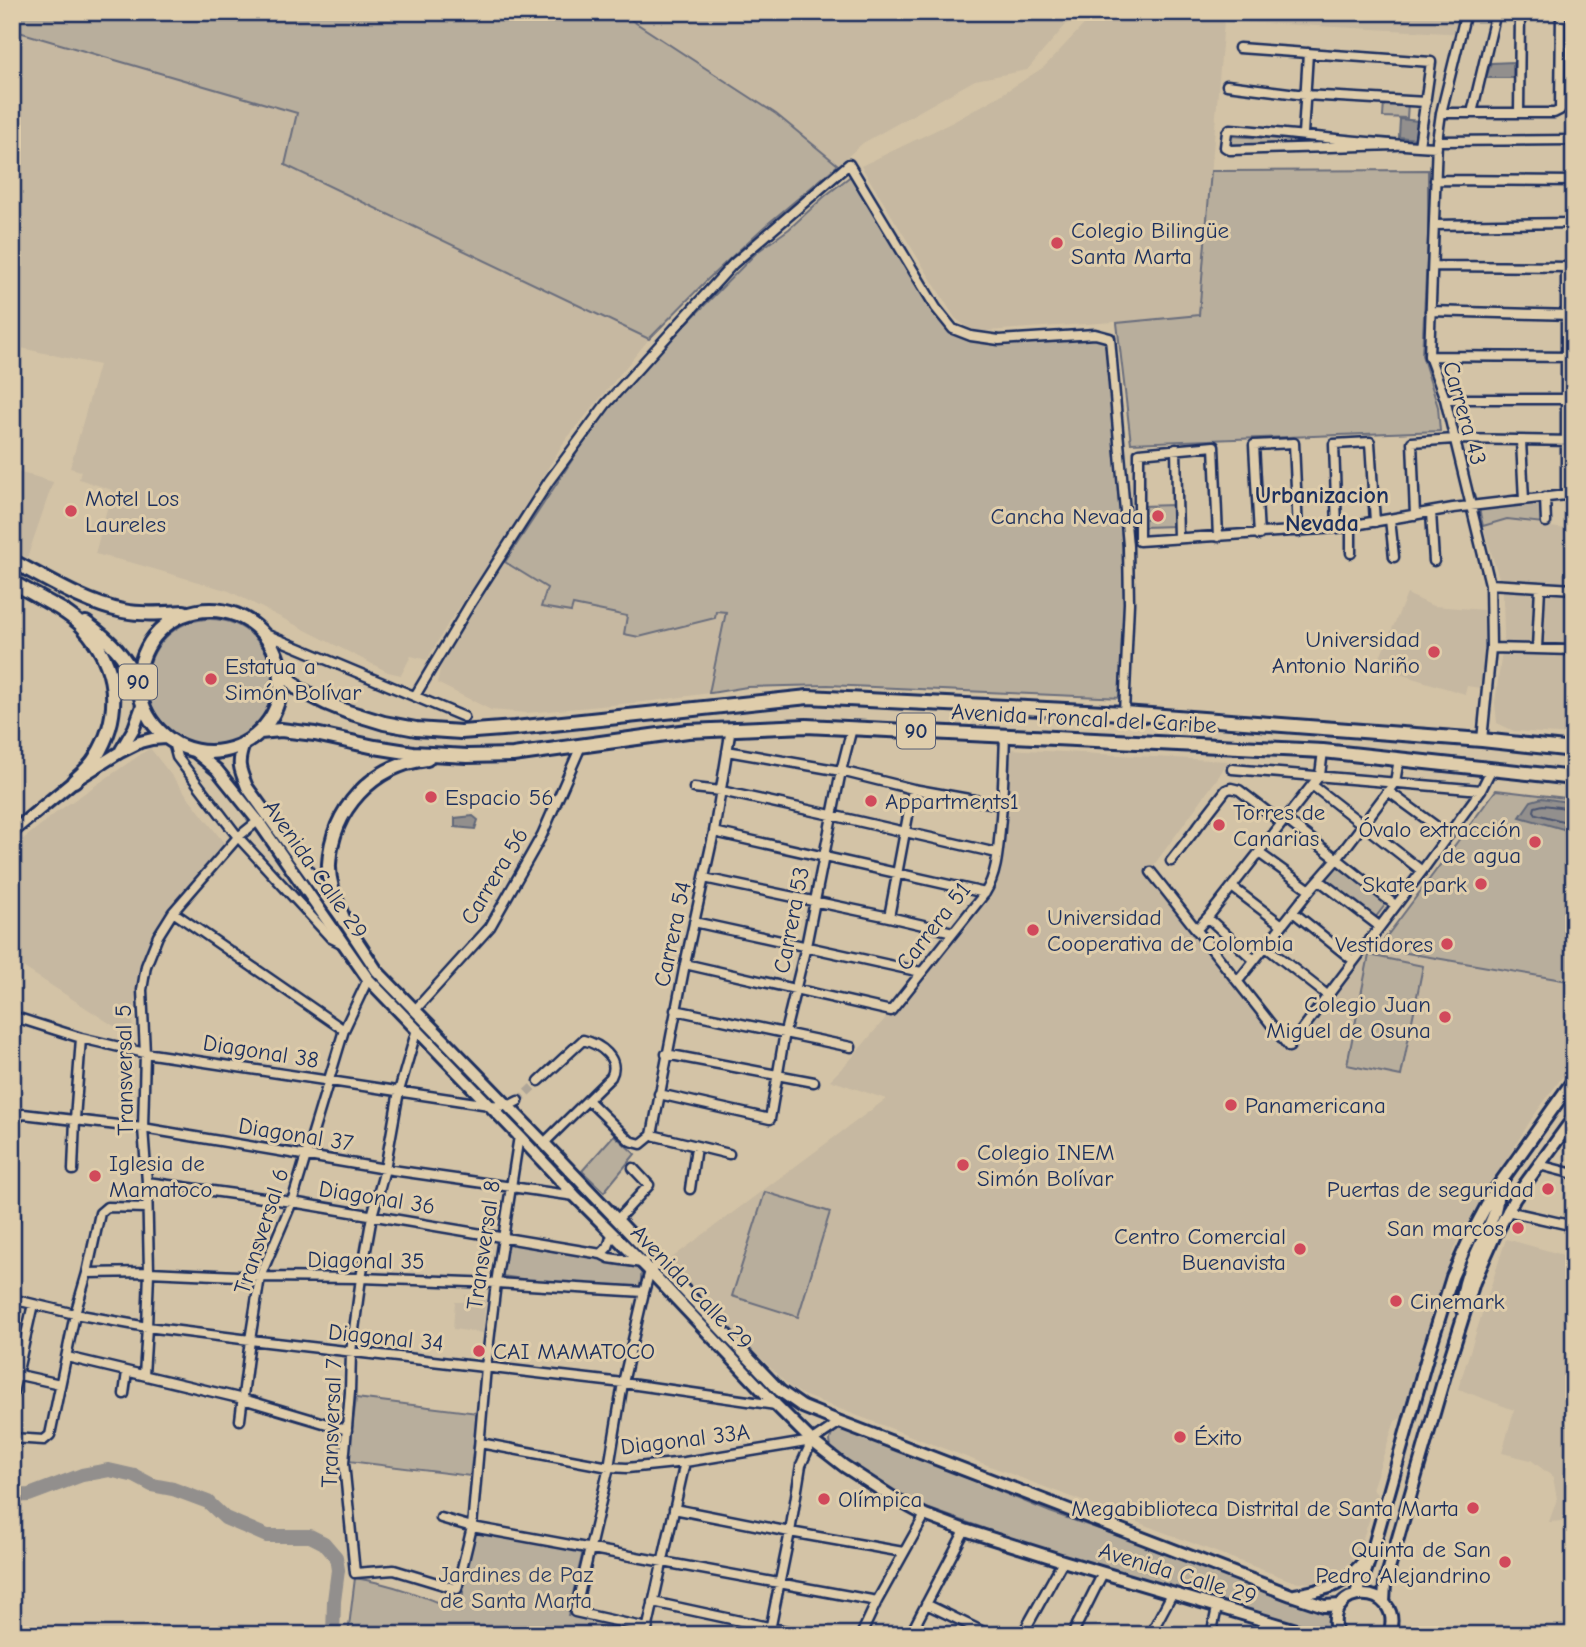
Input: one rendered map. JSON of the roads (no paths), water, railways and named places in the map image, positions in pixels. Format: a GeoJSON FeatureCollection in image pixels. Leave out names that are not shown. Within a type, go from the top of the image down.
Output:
{"type":"FeatureCollection","features":[{"type":"Feature","properties":{"kind":"highway","name":"90"},"geometry":{"type":"LineString","coordinates":[[12,561],[95,602],[123,611],[192,612],[207,609],[238,615],[251,622],[274,648],[282,680],[280,695],[269,721],[260,732],[244,744],[228,750],[211,753],[194,751],[169,740],[152,724],[142,706],[138,682],[141,659],[152,637],[170,621],[192,612]]}},
{"type":"Feature","properties":{"kind":"highway","name":"90"},"geometry":{"type":"LineString","coordinates":[[12,582],[84,621],[109,640],[127,660],[138,682]]}},
{"type":"Feature","properties":{"kind":"highway"},"geometry":{"type":"LineString","coordinates":[[57,607],[82,625],[100,648],[111,675],[114,705],[108,733],[95,760],[74,781]]}},
{"type":"Feature","properties":{"kind":"highway","name":"Avenida Troncal del Caribe"},"geometry":{"type":"LineString","coordinates":[[280,666],[297,688],[326,704],[384,723],[416,729],[461,732],[808,697],[1124,713],[1482,740],[1574,750]]}},
{"type":"Feature","properties":{"kind":"highway","name":"Avenida Troncal del Caribe"},"geometry":{"type":"LineString","coordinates":[[260,732],[281,730],[413,753],[467,756],[513,755],[688,731],[806,726],[1323,751],[1574,778]]}},
{"type":"Feature","properties":{"kind":"highway"},"geometry":{"type":"LineString","coordinates":[[344,920],[333,894],[329,866],[333,837],[344,811],[362,788],[385,771],[412,761],[467,756]]}},
{"type":"Feature","properties":{"kind":"main road"},"geometry":{"type":"LineString","coordinates":[[120,752],[134,728],[142,706]]}},
{"type":"Feature","properties":{"kind":"main road"},"geometry":{"type":"LineString","coordinates":[[12,832],[74,781],[120,752],[152,738],[169,740]]}},
{"type":"Feature","properties":{"kind":"main road","name":"Avenida Calle 29"},"geometry":{"type":"LineString","coordinates":[[244,744],[239,768],[247,787],[344,920],[377,971],[513,1104],[544,1143],[617,1220],[650,1264],[776,1405],[813,1441],[844,1466],[925,1515],[1063,1561],[1297,1633],[1313,1635]]}},
{"type":"Feature","properties":{"kind":"main road","name":"Avenida Calle 29"},"geometry":{"type":"LineString","coordinates":[[194,751],[217,769],[258,821],[368,979],[612,1235],[650,1264],[780,1391],[803,1407],[1053,1505],[1291,1595],[1324,1606],[1340,1605]]}},
{"type":"Feature","properties":{"kind":"main road"},"geometry":{"type":"LineString","coordinates":[[1356,1595],[1373,1549],[1452,1277],[1494,1190],[1574,1079]]}},
{"type":"Feature","properties":{"kind":"main road"},"geometry":{"type":"LineString","coordinates":[[1384,1603],[1385,1583],[1474,1282],[1507,1211],[1572,1123]]}},
{"type":"Feature","properties":{"kind":"main road"},"geometry":{"type":"LineString","coordinates":[[1462,1320],[1461,1298],[1470,1268],[1497,1209],[1497,1193],[1494,1190]]}},
{"type":"Feature","properties":{"kind":"main road"},"geometry":{"type":"LineString","coordinates":[[1291,1595],[1346,1581],[1360,1568],[1373,1549]]}},
{"type":"Feature","properties":{"kind":"main road"},"geometry":{"type":"LineString","coordinates":[[1337,1635],[1334,1623],[1340,1605],[1356,1595],[1371,1595],[1384,1603],[1391,1613],[1390,1635]]}},
{"type":"Feature","properties":{"kind":"street","name":"Carrera 43"},"geometry":{"type":"LineString","coordinates":[[1466,12],[1441,113],[1437,144],[1429,356],[1445,399],[1490,584],[1491,648],[1482,740]]}},
{"type":"Feature","properties":{"kind":"street"},"geometry":{"type":"LineString","coordinates":[[1472,113],[1496,12]]}},
{"type":"Feature","properties":{"kind":"street"},"geometry":{"type":"LineString","coordinates":[[1518,113],[1520,12]]}},
{"type":"Feature","properties":{"kind":"street"},"geometry":{"type":"LineString","coordinates":[[1441,113],[1554,113],[1560,110],[1561,12]]}},
{"type":"Feature","properties":{"kind":"street"},"geometry":{"type":"LineString","coordinates":[[1240,48],[1431,62],[1419,146]]}},
{"type":"Feature","properties":{"kind":"street"},"geometry":{"type":"LineString","coordinates":[[1303,134],[1308,53]]}},
{"type":"Feature","properties":{"kind":"street"},"geometry":{"type":"LineString","coordinates":[[1227,85],[1305,95],[1426,102]]}},
{"type":"Feature","properties":{"kind":"street"},"geometry":{"type":"LineString","coordinates":[[1396,145],[1230,129],[1225,147],[1230,150],[1574,140]]}},
{"type":"Feature","properties":{"kind":"street"},"geometry":{"type":"LineString","coordinates":[[415,696],[469,606],[550,481],[606,404],[733,264],[849,164],[936,308],[953,329],[971,336],[999,340],[1095,334],[1110,338],[1128,546],[1129,603],[1124,713]]}},
{"type":"Feature","properties":{"kind":"street"},"geometry":{"type":"LineString","coordinates":[[1435,180],[1574,181]]}},
{"type":"Feature","properties":{"kind":"street"},"geometry":{"type":"LineString","coordinates":[[1435,225],[1574,223]]}},
{"type":"Feature","properties":{"kind":"street"},"geometry":{"type":"LineString","coordinates":[[1218,537],[1214,446],[1139,453],[1139,541],[1259,535],[1337,528],[1470,506],[1570,494],[1570,441],[1566,398],[1570,357],[1570,267],[1433,266]]}},
{"type":"Feature","properties":{"kind":"street"},"geometry":{"type":"LineString","coordinates":[[1430,311],[1571,315]]}},
{"type":"Feature","properties":{"kind":"street"},"geometry":{"type":"LineString","coordinates":[[1429,356],[1570,357]]}},
{"type":"Feature","properties":{"kind":"street"},"geometry":{"type":"LineString","coordinates":[[1445,399],[1566,398]]}},
{"type":"Feature","properties":{"kind":"street"},"geometry":{"type":"LineString","coordinates":[[1415,515],[1412,442],[1454,439],[1570,441]]}},
{"type":"Feature","properties":{"kind":"street"},"geometry":{"type":"LineString","coordinates":[[1521,440],[1524,500]]}},
{"type":"Feature","properties":{"kind":"street"},"geometry":{"type":"LineString","coordinates":[[1337,528],[1334,444],[1370,442],[1375,522]]}},
{"type":"Feature","properties":{"kind":"street"},"geometry":{"type":"LineString","coordinates":[[1259,535],[1254,445],[1294,443],[1298,532]]}},
{"type":"Feature","properties":{"kind":"street"},"geometry":{"type":"LineString","coordinates":[[1176,449],[1178,538]]}},
{"type":"Feature","properties":{"kind":"street"},"geometry":{"type":"LineString","coordinates":[[1545,497],[1546,522]]}},
{"type":"Feature","properties":{"kind":"street"},"geometry":{"type":"LineString","coordinates":[[1431,512],[1434,561]]}},
{"type":"Feature","properties":{"kind":"street"},"geometry":{"type":"LineString","coordinates":[[1390,519],[1394,557]]}},
{"type":"Feature","properties":{"kind":"street"},"geometry":{"type":"LineString","coordinates":[[1351,526],[1351,553]]}},
{"type":"Feature","properties":{"kind":"street"},"geometry":{"type":"LineString","coordinates":[[1490,584],[1574,589]]}},
{"type":"Feature","properties":{"kind":"street"},"geometry":{"type":"LineString","coordinates":[[1537,648],[1540,587]]}},
{"type":"Feature","properties":{"kind":"street"},"geometry":{"type":"LineString","coordinates":[[263,633],[464,717]]}},
{"type":"Feature","properties":{"kind":"street"},"geometry":{"type":"LineString","coordinates":[[1491,648],[1574,650]]}},
{"type":"Feature","properties":{"kind":"street","name":"Carrera 54"},"geometry":{"type":"LineString","coordinates":[[652,1135],[675,1010],[714,832],[731,728]]}},
{"type":"Feature","properties":{"kind":"street","name":"Carrera 53"},"geometry":{"type":"LineString","coordinates":[[659,1094],[770,1119],[785,1032],[852,728]]}},
{"type":"Feature","properties":{"kind":"street","name":"Carrera 51"},"geometry":{"type":"LineString","coordinates":[[796,989],[891,1011],[992,881],[998,853],[1005,735]]}},
{"type":"Feature","properties":{"kind":"street"},"geometry":{"type":"LineString","coordinates":[[169,740],[177,757],[238,836],[331,938],[343,944]]}},
{"type":"Feature","properties":{"kind":"street","name":"Carrera 56"},"geometry":{"type":"LineString","coordinates":[[415,1010],[490,927],[542,835],[581,746]]}},
{"type":"Feature","properties":{"kind":"street"},"geometry":{"type":"LineString","coordinates":[[727,751],[841,771],[913,789],[1002,805]]}},
{"type":"Feature","properties":{"kind":"street"},"geometry":{"type":"LineString","coordinates":[[1196,930],[1320,775],[1323,751]]}},
{"type":"Feature","properties":{"kind":"street"},"geometry":{"type":"LineString","coordinates":[[1238,981],[1337,859],[1395,782],[1399,760]]}},
{"type":"Feature","properties":{"kind":"street"},"geometry":{"type":"LineString","coordinates":[[1232,769],[1481,790]]}},
{"type":"Feature","properties":{"kind":"street"},"geometry":{"type":"LineString","coordinates":[[1151,872],[1289,1046],[1422,871],[1481,790],[1491,770]]}},
{"type":"Feature","properties":{"kind":"street"},"geometry":{"type":"LineString","coordinates":[[1312,785],[1422,871]]}},
{"type":"Feature","properties":{"kind":"street"},"geometry":{"type":"LineString","coordinates":[[694,788],[831,815],[998,853]]}},
{"type":"Feature","properties":{"kind":"street"},"geometry":{"type":"LineString","coordinates":[[1171,861],[1226,790],[1231,788],[1239,790],[1284,821],[1395,905]]}},
{"type":"Feature","properties":{"kind":"street"},"geometry":{"type":"LineString","coordinates":[[889,917],[913,789]]}},
{"type":"Feature","properties":{"kind":"street"},"geometry":{"type":"LineString","coordinates":[[1388,791],[1448,835]]}},
{"type":"Feature","properties":{"kind":"street","name":"Transversal 5"},"geometry":{"type":"LineString","coordinates":[[144,1375],[149,1272],[143,1128],[145,1053],[142,990],[146,966],[158,936],[173,912],[238,836],[258,821]]}},
{"type":"Feature","properties":{"kind":"street"},"geometry":{"type":"LineString","coordinates":[[714,832],[985,893]]}},
{"type":"Feature","properties":{"kind":"street"},"geometry":{"type":"LineString","coordinates":[[1259,853],[1310,890]]}},
{"type":"Feature","properties":{"kind":"street"},"geometry":{"type":"LineString","coordinates":[[704,878],[953,932]]}},
{"type":"Feature","properties":{"kind":"street"},"geometry":{"type":"LineString","coordinates":[[1319,880],[1379,926]]}},
{"type":"Feature","properties":{"kind":"street"},"geometry":{"type":"LineString","coordinates":[[1232,887],[1282,925]]}},
{"type":"Feature","properties":{"kind":"street"},"geometry":{"type":"LineString","coordinates":[[173,912],[344,1030]]}},
{"type":"Feature","properties":{"kind":"street"},"geometry":{"type":"LineString","coordinates":[[1293,912],[1354,961]]}},
{"type":"Feature","properties":{"kind":"street"},"geometry":{"type":"LineString","coordinates":[[1208,918],[1254,960]]}},
{"type":"Feature","properties":{"kind":"street"},"geometry":{"type":"LineString","coordinates":[[694,922],[921,972]]}},
{"type":"Feature","properties":{"kind":"street"},"geometry":{"type":"LineString","coordinates":[[1266,947],[1326,995]]}},
{"type":"Feature","properties":{"kind":"street"},"geometry":{"type":"LineString","coordinates":[[685,964],[796,989]]}},
{"type":"Feature","properties":{"kind":"street","name":"Transversal 6"},"geometry":{"type":"LineString","coordinates":[[240,1420],[260,1277],[292,1202],[344,1030],[368,979]]}},
{"type":"Feature","properties":{"kind":"street"},"geometry":{"type":"LineString","coordinates":[[675,1010],[851,1047]]}},
{"type":"Feature","properties":{"kind":"street","name":"Diagonal 38"},"geometry":{"type":"LineString","coordinates":[[12,1016],[81,1038],[145,1053],[489,1105],[513,1104]]}},
{"type":"Feature","properties":{"kind":"street","name":"Transversal 7"},"geometry":{"type":"LineString","coordinates":[[416,1029],[399,1091],[361,1278],[351,1352],[344,1463],[355,1573],[394,1570],[457,1589]]}},
{"type":"Feature","properties":{"kind":"street"},"geometry":{"type":"LineString","coordinates":[[73,1170],[81,1038]]}},
{"type":"Feature","properties":{"kind":"street"},"geometry":{"type":"LineString","coordinates":[[539,1081],[583,1040],[607,1053],[614,1065],[611,1077],[544,1143]]}},
{"type":"Feature","properties":{"kind":"street"},"geometry":{"type":"LineString","coordinates":[[666,1054],[814,1082]]}},
{"type":"Feature","properties":{"kind":"street"},"geometry":{"type":"LineString","coordinates":[[588,1100],[630,1141],[641,1144],[652,1135],[729,1154]]}},
{"type":"Feature","properties":{"kind":"street","name":"Diagonal 37"},"geometry":{"type":"LineString","coordinates":[[12,1121],[23,1114],[143,1128],[306,1156],[575,1196]]}},
{"type":"Feature","properties":{"kind":"street","name":"Transversal 8"},"geometry":{"type":"LineString","coordinates":[[457,1589],[472,1527],[496,1283],[519,1136]]}},
{"type":"Feature","properties":{"kind":"street"},"geometry":{"type":"LineString","coordinates":[[690,1189],[696,1147]]}},
{"type":"Feature","properties":{"kind":"street"},"geometry":{"type":"LineString","coordinates":[[1539,1165],[1574,1174]]}},
{"type":"Feature","properties":{"kind":"street"},"geometry":{"type":"LineString","coordinates":[[617,1220],[649,1185],[633,1167]]}},
{"type":"Feature","properties":{"kind":"street","name":"Diagonal 36"},"geometry":{"type":"LineString","coordinates":[[147,1182],[292,1202],[650,1264]]}},
{"type":"Feature","properties":{"kind":"street"},"geometry":{"type":"LineString","coordinates":[[12,1438],[44,1440],[50,1435],[75,1314],[100,1213],[107,1207],[147,1208]]}},
{"type":"Feature","properties":{"kind":"street"},"geometry":{"type":"LineString","coordinates":[[1507,1211],[1574,1226]]}},
{"type":"Feature","properties":{"kind":"street"},"geometry":{"type":"LineString","coordinates":[[12,1226],[14,1216]]}},
{"type":"Feature","properties":{"kind":"street"},"geometry":{"type":"LineString","coordinates":[[601,1254],[608,1247],[612,1235]]}},
{"type":"Feature","properties":{"kind":"street"},"geometry":{"type":"LineString","coordinates":[[650,1264],[623,1384],[609,1467],[575,1612],[647,1631],[685,1461]]}},
{"type":"Feature","properties":{"kind":"street","name":"Diagonal 35"},"geometry":{"type":"LineString","coordinates":[[87,1273],[149,1272],[361,1278],[644,1292]]}},
{"type":"Feature","properties":{"kind":"street","name":"Diagonal 34"},"geometry":{"type":"LineString","coordinates":[[12,1299],[75,1314],[148,1326],[776,1405]]}},
{"type":"Feature","properties":{"kind":"street"},"geometry":{"type":"LineString","coordinates":[[12,1397],[15,1373],[33,1304]]}},
{"type":"Feature","properties":{"kind":"street"},"geometry":{"type":"LineString","coordinates":[[67,1357],[243,1399],[347,1430]]}},
{"type":"Feature","properties":{"kind":"street"},"geometry":{"type":"LineString","coordinates":[[124,1394],[127,1372]]}},
{"type":"Feature","properties":{"kind":"street"},"geometry":{"type":"LineString","coordinates":[[15,1373],[60,1384]]}},
{"type":"Feature","properties":{"kind":"street"},"geometry":{"type":"LineString","coordinates":[[769,1631],[801,1465],[813,1441],[840,1422]]}},
{"type":"Feature","properties":{"kind":"street","name":"Diagonal 33A"},"geometry":{"type":"LineString","coordinates":[[480,1443],[627,1468],[813,1441]]}},
{"type":"Feature","properties":{"kind":"street"},"geometry":{"type":"LineString","coordinates":[[674,1508],[904,1552]]}},
{"type":"Feature","properties":{"kind":"street"},"geometry":{"type":"LineString","coordinates":[[861,1635],[925,1515]]}},
{"type":"Feature","properties":{"kind":"street"},"geometry":{"type":"LineString","coordinates":[[441,1518],[472,1527],[877,1601]]}},
{"type":"Feature","properties":{"kind":"street"},"geometry":{"type":"LineString","coordinates":[[910,1635],[965,1530]]}},
{"type":"Feature","properties":{"kind":"street"},"geometry":{"type":"LineString","coordinates":[[1022,1635],[1063,1561]]}},
{"type":"Feature","properties":{"kind":"street"},"geometry":{"type":"LineString","coordinates":[[1072,1635],[1103,1573]]}},
{"type":"Feature","properties":{"kind":"street"},"geometry":{"type":"LineString","coordinates":[[1150,1635],[1172,1594]]}},
{"type":"Feature","properties":{"kind":"street"},"geometry":{"type":"LineString","coordinates":[[653,1602],[769,1631],[805,1635]]}},
{"type":"Feature","properties":{"kind":"street"},"geometry":{"type":"LineString","coordinates":[[926,1604],[990,1635]]}},
{"type":"Feature","properties":{"kind":"street"},"geometry":{"type":"LineString","coordinates":[[1212,1635],[1217,1608]]}},
{"type":"Feature","properties":{"kind":"water"},"geometry":{"type":"Polygon","coordinates":[[[1513,62],[1513,78],[1486,78],[1491,63],[1513,62]]]}},
{"type":"Feature","properties":{"kind":"water"},"geometry":{"type":"Polygon","coordinates":[[[1400,119],[1418,121],[1417,139],[1399,137],[1400,119]]]}},
{"type":"Feature","properties":{"kind":"water"},"geometry":{"type":"Polygon","coordinates":[[[1542,798],[1574,803],[1574,832],[1520,817],[1531,801],[1542,798]]]}},
{"type":"Feature","properties":{"kind":"water"},"geometry":{"type":"Polygon","coordinates":[[[473,816],[478,820],[475,829],[455,827],[455,818],[473,816]]]}},
{"type":"Feature","properties":{"kind":"waterway"},"geometry":{"type":"LineString","coordinates":[[12,1496],[29,1495],[82,1475],[109,1470],[135,1476],[152,1485],[173,1489],[208,1502],[225,1518],[267,1536],[310,1536],[324,1543],[336,1557],[338,1570],[333,1635]]}},
{"type":"Feature","properties":{"kind":"tunnel"},"geometry":{"type":"LineString","coordinates":[[518,1101],[539,1081]]}},
{"type":"Feature","properties":{"kind":"place","name":"Colegio Bilingüe Santa Marta"},"geometry":{"type":"Point","coordinates":[1057,243]}},
{"type":"Feature","properties":{"kind":"place","name":"Motel Los Laureles"},"geometry":{"type":"Point","coordinates":[71,511]}},
{"type":"Feature","properties":{"kind":"place","name":"Cancha Nevada"},"geometry":{"type":"Point","coordinates":[1158,516]}},
{"type":"Feature","properties":{"kind":"place","name":"Universidad Antonio Nariño"},"geometry":{"type":"Point","coordinates":[1434,652]}},
{"type":"Feature","properties":{"kind":"place","name":"Estatua a Simón Bolívar"},"geometry":{"type":"Point","coordinates":[211,679]}},
{"type":"Feature","properties":{"kind":"place","name":"Espacio 56"},"geometry":{"type":"Point","coordinates":[431,797]}},
{"type":"Feature","properties":{"kind":"place","name":"Appartments1"},"geometry":{"type":"Point","coordinates":[871,801]}},
{"type":"Feature","properties":{"kind":"place","name":"Torres de Canarias"},"geometry":{"type":"Point","coordinates":[1219,825]}},
{"type":"Feature","properties":{"kind":"place","name":"Óvalo extracción de agua"},"geometry":{"type":"Point","coordinates":[1535,842]}},
{"type":"Feature","properties":{"kind":"place","name":"Skate park"},"geometry":{"type":"Point","coordinates":[1481,884]}},
{"type":"Feature","properties":{"kind":"place","name":"Universidad Cooperativa de Colombia"},"geometry":{"type":"Point","coordinates":[1033,930]}},
{"type":"Feature","properties":{"kind":"place","name":"Vestidores"},"geometry":{"type":"Point","coordinates":[1447,944]}},
{"type":"Feature","properties":{"kind":"place","name":"Colegio Juan Miguel de Osuna"},"geometry":{"type":"Point","coordinates":[1445,1017]}},
{"type":"Feature","properties":{"kind":"place","name":"Panamericana"},"geometry":{"type":"Point","coordinates":[1231,1105]}},
{"type":"Feature","properties":{"kind":"place","name":"Colegio INEM Simón Bolívar"},"geometry":{"type":"Point","coordinates":[963,1165]}},
{"type":"Feature","properties":{"kind":"place","name":"Iglesia de Mamatoco"},"geometry":{"type":"Point","coordinates":[95,1176]}},
{"type":"Feature","properties":{"kind":"place","name":"Puertas de seguridad"},"geometry":{"type":"Point","coordinates":[1548,1189]}},
{"type":"Feature","properties":{"kind":"place","name":"San marcos"},"geometry":{"type":"Point","coordinates":[1518,1228]}},
{"type":"Feature","properties":{"kind":"place","name":"Centro Comercial Buenavista"},"geometry":{"type":"Point","coordinates":[1300,1249]}},
{"type":"Feature","properties":{"kind":"place","name":"Cinemark"},"geometry":{"type":"Point","coordinates":[1396,1301]}},
{"type":"Feature","properties":{"kind":"place","name":"CAI MAMATOCO"},"geometry":{"type":"Point","coordinates":[479,1351]}},
{"type":"Feature","properties":{"kind":"place","name":"Éxito"},"geometry":{"type":"Point","coordinates":[1180,1437]}},
{"type":"Feature","properties":{"kind":"place","name":"Olímpica"},"geometry":{"type":"Point","coordinates":[824,1499]}},
{"type":"Feature","properties":{"kind":"place","name":"Megabiblioteca Distrital de Santa Marta"},"geometry":{"type":"Point","coordinates":[1473,1508]}},
{"type":"Feature","properties":{"kind":"place","name":"Quinta de San Pedro Alejandrino"},"geometry":{"type":"Point","coordinates":[1505,1562]}},
{"type":"Feature","properties":{"kind":"district","name":"Urbanizacion Nevada"},"geometry":{"type":"Point","coordinates":[1322,509]}},
{"type":"Feature","properties":{"kind":"park label","name":"Jardines de Paz de Santa Marta"},"geometry":{"type":"Point","coordinates":[516,1587]}}]}
